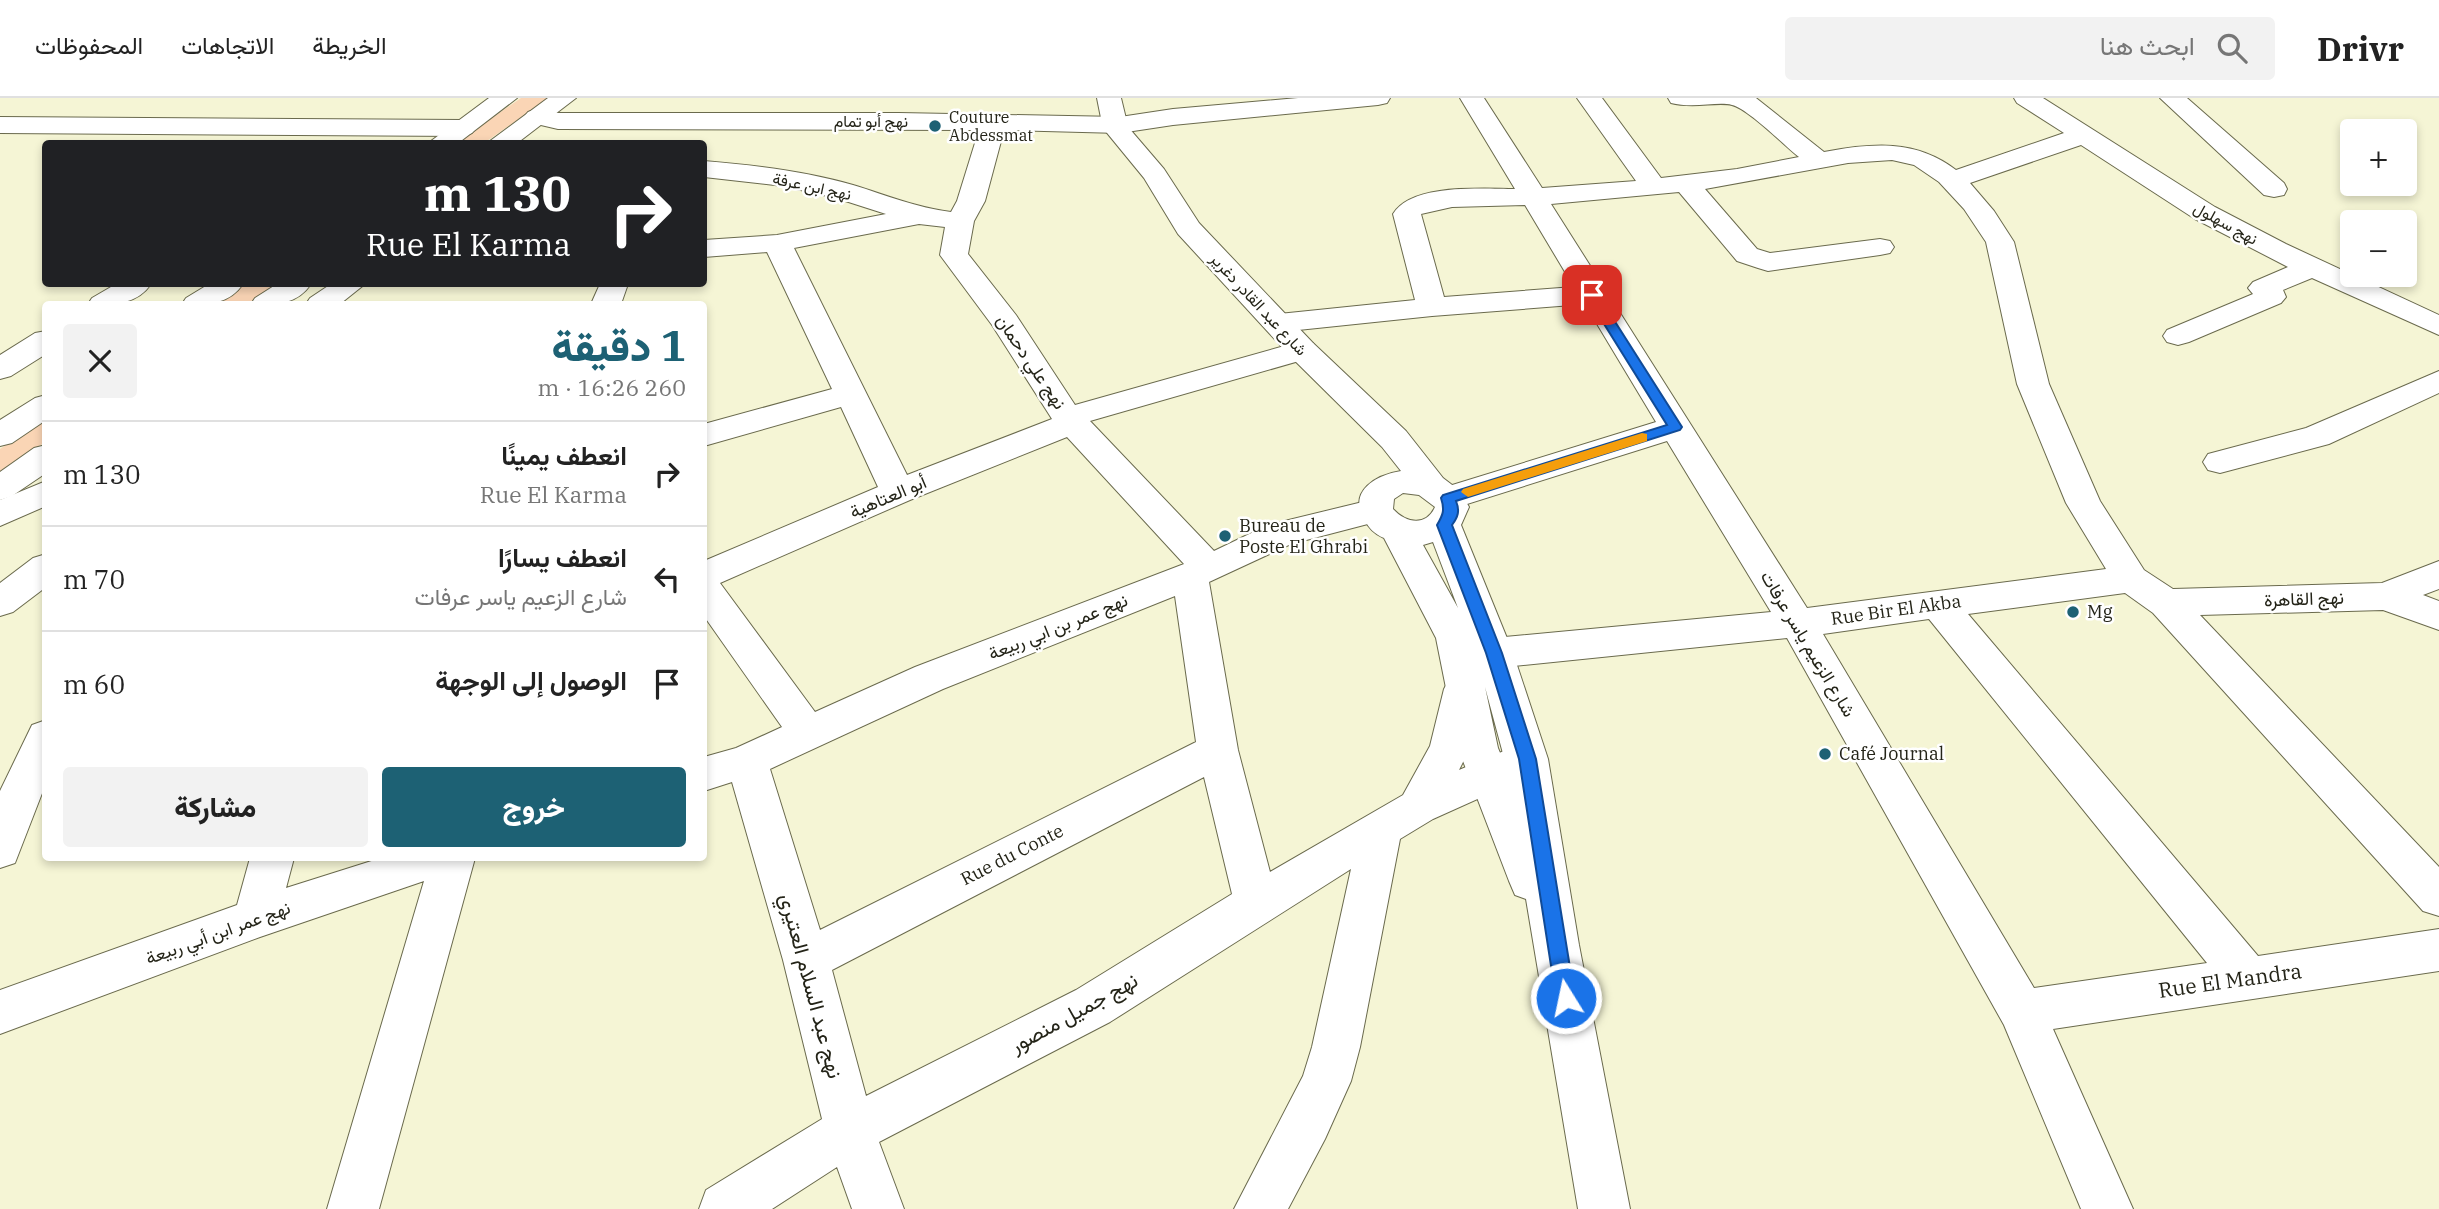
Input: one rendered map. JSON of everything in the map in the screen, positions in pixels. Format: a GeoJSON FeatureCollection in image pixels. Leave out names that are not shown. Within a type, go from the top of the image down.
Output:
{"type":"FeatureCollection","features":[{"type":"Feature","properties":{"kind":"main road"},"geometry":{"type":"LineString","coordinates":[[57,123],[61,98]]}},
{"type":"Feature","properties":{"kind":"main road"},"geometry":{"type":"LineString","coordinates":[[445,140],[505,98]]}},
{"type":"Feature","properties":{"kind":"main road"},"geometry":{"type":"LineString","coordinates":[[659,140],[697,98]]}},
{"type":"Feature","properties":{"kind":"main road","name":"نهج أبو تمام"},"geometry":{"type":"LineString","coordinates":[[553,112],[677,121],[901,109],[994,122],[1066,122],[1122,113],[1173,117],[1228,105],[1378,98]]}},
{"type":"Feature","properties":{"kind":"main road","name":"شارع الزعيم ياسر عرفات"},"geometry":{"type":"LineString","coordinates":[[1472,98],[1797,623],[2022,1012],[2107,1209]]}},
{"type":"Feature","properties":{"kind":"main road"},"geometry":{"type":"LineString","coordinates":[[1589,98],[1653,186]]}},
{"type":"Feature","properties":{"kind":"main road"},"geometry":{"type":"LineString","coordinates":[[1680,98],[1726,98]]}},
{"type":"Feature","properties":{"kind":"main road"},"geometry":{"type":"LineString","coordinates":[[1738,98],[1751,104],[1819,161]]}},
{"type":"Feature","properties":{"kind":"main road","name":"نهج سهلول"},"geometry":{"type":"LineString","coordinates":[[2026,98],[2205,213],[2312,267],[2431,317]]}},
{"type":"Feature","properties":{"kind":"main road"},"geometry":{"type":"LineString","coordinates":[[2172,98],[2274,189]]}},
{"type":"Feature","properties":{"kind":"main road"},"geometry":{"type":"LineString","coordinates":[[506,140],[553,112]]}},
{"type":"Feature","properties":{"kind":"main road"},"geometry":{"type":"LineString","coordinates":[[534,140],[553,112]]}},
{"type":"Feature","properties":{"kind":"main road","name":"شارع عبد القادر دغرير"},"geometry":{"type":"LineString","coordinates":[[1122,113],[1155,175],[1188,228],[1302,350],[1394,439],[1441,503],[1494,653],[1527,759],[1556,945],[1604,1209]]}},
{"type":"Feature","properties":{"kind":"main road"},"geometry":{"type":"LineString","coordinates":[[0,125],[57,123],[128,134],[224,134],[291,116],[378,127],[463,128]]}},
{"type":"Feature","properties":{"kind":"main road"},"geometry":{"type":"LineString","coordinates":[[954,255],[960,221],[971,201],[994,122]]}},
{"type":"Feature","properties":{"kind":"main road"},"geometry":{"type":"LineString","coordinates":[[359,140],[378,127]]}},
{"type":"Feature","properties":{"kind":"main road"},"geometry":{"type":"LineString","coordinates":[[1951,181],[2084,135]]}},
{"type":"Feature","properties":{"kind":"main road"},"geometry":{"type":"LineString","coordinates":[[1432,307],[1407,214],[1410,209],[1426,201],[1534,197],[1685,183],[1739,177],[1819,161],[1884,152],[1923,158],[1951,181],[1991,225],[2000,242],[2033,384],[2083,503],[2131,579],[2166,603],[2437,892]]}},
{"type":"Feature","properties":{"kind":"main road","name":"نهج ابن عرفة"},"geometry":{"type":"LineString","coordinates":[[707,169],[783,178],[843,191],[918,216]]}},
{"type":"Feature","properties":{"kind":"main road"},"geometry":{"type":"LineString","coordinates":[[1685,183],[1747,255],[1755,260],[1768,262],[1880,247]]}},
{"type":"Feature","properties":{"kind":"main road"},"geometry":{"type":"LineString","coordinates":[[707,248],[777,243],[918,216],[960,221]]}},
{"type":"Feature","properties":{"kind":"main road","name":"نهج علي دحمان"},"geometry":{"type":"LineString","coordinates":[[918,216],[954,255],[1005,321],[1071,419],[1199,571]]}},
{"type":"Feature","properties":{"kind":"main road"},"geometry":{"type":"LineString","coordinates":[[777,243],[898,492]]}},
{"type":"Feature","properties":{"kind":"main road"},"geometry":{"type":"LineString","coordinates":[[2178,336],[2271,298],[2271,294],[2263,288],[2312,267]]}},
{"type":"Feature","properties":{"kind":"main road"},"geometry":{"type":"LineString","coordinates":[[108,301],[131,287]]}},
{"type":"Feature","properties":{"kind":"main road"},"geometry":{"type":"LineString","coordinates":[[202,301],[223,287]]}},
{"type":"Feature","properties":{"kind":"main road"},"geometry":{"type":"LineString","coordinates":[[270,301],[292,287]]}},
{"type":"Feature","properties":{"kind":"main road"},"geometry":{"type":"LineString","coordinates":[[325,301],[346,287]]}},
{"type":"Feature","properties":{"kind":"main road"},"geometry":{"type":"LineString","coordinates":[[1279,323],[1432,307],[1592,295]]}},
{"type":"Feature","properties":{"kind":"main road"},"geometry":{"type":"LineString","coordinates":[[0,369],[42,343]]}},
{"type":"Feature","properties":{"kind":"main road","name":"أبو العتاهية"},"geometry":{"type":"LineString","coordinates":[[707,574],[1071,419],[1302,350]]}},
{"type":"Feature","properties":{"kind":"main road"},"geometry":{"type":"LineString","coordinates":[[2220,462],[2317,436],[2439,381]]}},
{"type":"Feature","properties":{"kind":"main road"},"geometry":{"type":"LineString","coordinates":[[707,434],[851,394]]}},
{"type":"Feature","properties":{"kind":"main road"},"geometry":{"type":"LineString","coordinates":[[0,435],[42,408]]}},
{"type":"Feature","properties":{"kind":"main road"},"geometry":{"type":"LineString","coordinates":[[1375,423],[1383,460],[1383,513]]}},
{"type":"Feature","properties":{"kind":"main road"},"geometry":{"type":"LineString","coordinates":[[1441,503],[1675,427]]}},
{"type":"Feature","properties":{"kind":"main road"},"geometry":{"type":"LineString","coordinates":[[0,488],[42,459]]}},
{"type":"Feature","properties":{"kind":"main road"},"geometry":{"type":"LineString","coordinates":[[1383,513],[1386,487],[1399,482],[1415,482],[1441,503]]}},
{"type":"Feature","properties":{"kind":"main road"},"geometry":{"type":"LineString","coordinates":[[0,514],[42,494]]}},
{"type":"Feature","properties":{"kind":"main road"},"geometry":{"type":"LineString","coordinates":[[1383,513],[1415,534],[1431,532],[1441,503]]}},
{"type":"Feature","properties":{"kind":"main road","name":"شارع عبد القادر دغرير"},"geometry":{"type":"LineString","coordinates":[[1383,513],[1455,638],[1478,748],[1556,945]]}},
{"type":"Feature","properties":{"kind":"main road","name":"نهج عمر بن ابي ربيعة"},"geometry":{"type":"LineString","coordinates":[[747,761],[929,678],[1199,571],[1281,534],[1383,513]]}},
{"type":"Feature","properties":{"kind":"main road"},"geometry":{"type":"LineString","coordinates":[[0,602],[42,571]]}},
{"type":"Feature","properties":{"kind":"main road"},"geometry":{"type":"LineString","coordinates":[[1199,571],[1219,750],[1256,903]]}},
{"type":"Feature","properties":{"kind":"main road"},"geometry":{"type":"LineString","coordinates":[[2386,596],[2439,574]]}},
{"type":"Feature","properties":{"kind":"main road","name":"Rue Bir El Akba"},"geometry":{"type":"LineString","coordinates":[[1494,653],[1797,623],[2131,579]]}},
{"type":"Feature","properties":{"kind":"main road"},"geometry":{"type":"LineString","coordinates":[[707,593],[808,733]]}},
{"type":"Feature","properties":{"kind":"main road","name":"نهج القاهرة"},"geometry":{"type":"LineString","coordinates":[[2166,603],[2386,596],[2439,616]]}},
{"type":"Feature","properties":{"kind":"main road"},"geometry":{"type":"LineString","coordinates":[[1939,605],[2248,979]]}},
{"type":"Feature","properties":{"kind":"main road"},"geometry":{"type":"LineString","coordinates":[[1260,1209],[1326,1081],[1400,818],[1450,748],[1464,689]]}},
{"type":"Feature","properties":{"kind":"main road"},"geometry":{"type":"LineString","coordinates":[[0,850],[11,813],[42,745]]}},
{"type":"Feature","properties":{"kind":"main road","name":"Rue du Conte"},"geometry":{"type":"LineString","coordinates":[[806,960],[1219,750]]}},
{"type":"Feature","properties":{"kind":"main road","name":"نهج جميل منصور"},"geometry":{"type":"LineString","coordinates":[[725,1209],[850,1130],[1093,1006],[1256,903],[1400,818],[1527,759]]}},
{"type":"Feature","properties":{"kind":"main road"},"geometry":{"type":"LineString","coordinates":[[707,774],[747,761]]}},
{"type":"Feature","properties":{"kind":"main road","name":"نهج عبد السلام العتيري"},"geometry":{"type":"LineString","coordinates":[[747,761],[806,960],[850,1130],[878,1209]]}},
{"type":"Feature","properties":{"kind":"main road"},"geometry":{"type":"LineString","coordinates":[[256,919],[271,861]]}},
{"type":"Feature","properties":{"kind":"main road","name":"نهج عمر ابن أبي ربيعة"},"geometry":{"type":"LineString","coordinates":[[0,1012],[256,919],[428,861]]}},
{"type":"Feature","properties":{"kind":"main road"},"geometry":{"type":"LineString","coordinates":[[353,1209],[452,861]]}},
{"type":"Feature","properties":{"kind":"main road","name":"Rue El Mandra"},"geometry":{"type":"LineString","coordinates":[[2022,1012],[2439,950]]}},
{"type":"Feature","properties":{"kind":"shaded area"},"geometry":{"type":"Polygon","coordinates":[[[521,98],[549,98],[488,140],[460,140],[521,98]]]}},
{"type":"Feature","properties":{"kind":"shaded area"},"geometry":{"type":"Polygon","coordinates":[[[241,287],[273,287],[252,301],[219,301],[241,287]]]}},
{"type":"Feature","properties":{"kind":"shaded area"},"geometry":{"type":"Polygon","coordinates":[[[42,420],[42,444],[0,473],[0,449],[42,420]]]}},
{"type":"Feature","properties":{"kind":"slow traffic"},"geometry":{"type":"LineString","coordinates":[[1468,492],[1642,437]]}},
{"type":"Feature","properties":{"kind":"place","name":"Couture Abdessmat"},"geometry":{"type":"Point","coordinates":[935,126]}},
{"type":"Feature","properties":{"kind":"place","name":"Bureau de Poste El Ghrabi"},"geometry":{"type":"Point","coordinates":[1225,536]}},
{"type":"Feature","properties":{"kind":"place","name":"Mg"},"geometry":{"type":"Point","coordinates":[2073,612]}},
{"type":"Feature","properties":{"kind":"place","name":"Café Journal"},"geometry":{"type":"Point","coordinates":[1825,754]}},
{"type":"Feature","properties":{"kind":"route"},"geometry":{"type":"LineString","coordinates":[[1566,998],[1527,759],[1494,653],[1444,525],[1452,508],[1448,498],[1675,427],[1592,295]]}}]}
